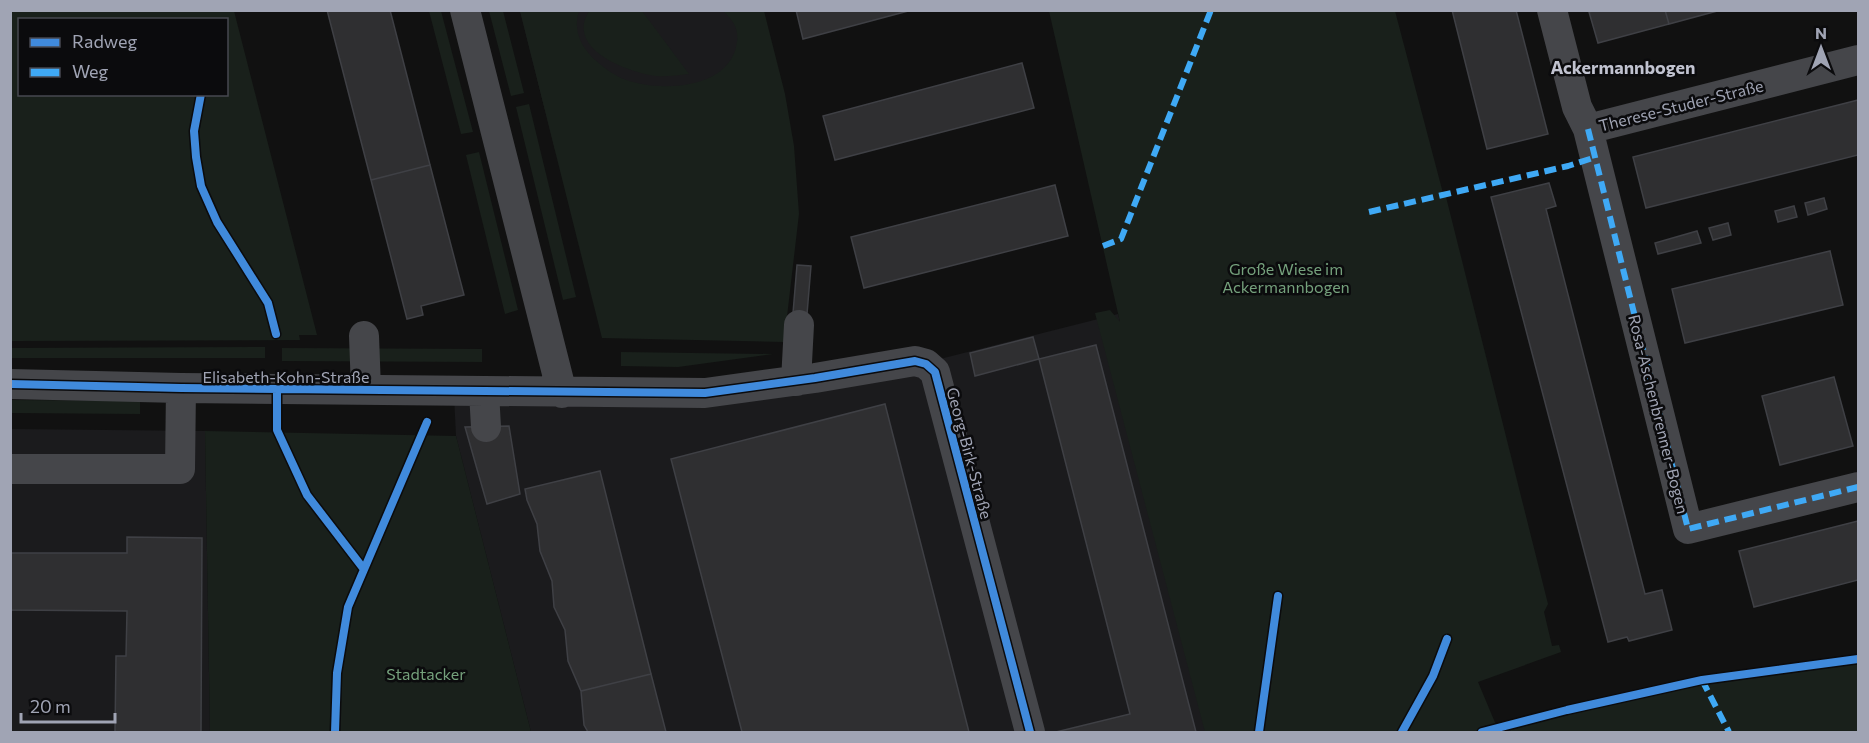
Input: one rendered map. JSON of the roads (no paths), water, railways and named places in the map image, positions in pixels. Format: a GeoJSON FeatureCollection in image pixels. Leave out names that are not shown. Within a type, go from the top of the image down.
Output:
{"type":"FeatureCollection","features":[{"type":"Feature","properties":{"kind":"street"},"geometry":{"type":"LineString","coordinates":[[465,10],[562,393]]}},
{"type":"Feature","properties":{"kind":"street","name":"Therese-Studer-Straße"},"geometry":{"type":"LineString","coordinates":[[1552,10],[1576,107],[1588,129],[1858,60]]}},
{"type":"Feature","properties":{"kind":"street","name":"Rosa-Aschenbrenner-Bogen"},"geometry":{"type":"LineString","coordinates":[[1588,129],[1688,529],[1858,487]]}},
{"type":"Feature","properties":{"kind":"street"},"geometry":{"type":"LineString","coordinates":[[796,381],[799,325]]}},
{"type":"Feature","properties":{"kind":"street"},"geometry":{"type":"LineString","coordinates":[[364,336],[366,390]]}},
{"type":"Feature","properties":{"kind":"street","name":"Georg-Birk-Straße"},"geometry":{"type":"LineString","coordinates":[[562,393],[705,393],[796,381],[915,361],[926,364],[935,372],[1030,732]]}},
{"type":"Feature","properties":{"kind":"street","name":"Elisabeth-Kohn-Straße"},"geometry":{"type":"LineString","coordinates":[[10,384],[562,393]]}},
{"type":"Feature","properties":{"kind":"street"},"geometry":{"type":"LineString","coordinates":[[10,468],[180,468],[181,388]]}},
{"type":"Feature","properties":{"kind":"street"},"geometry":{"type":"LineString","coordinates":[[484,392],[486,427]]}},
{"type":"Feature","properties":{"kind":"district","name":"Ackermannbogen"},"geometry":{"type":"Point","coordinates":[1623,67]}},
{"type":"Feature","properties":{"kind":"park label","name":"Große Wiese im Ackermannbogen"},"geometry":{"type":"Point","coordinates":[1286,277]}},
{"type":"Feature","properties":{"kind":"park label","name":"Stadtacker"},"geometry":{"type":"Point","coordinates":[426,673]}}]}
